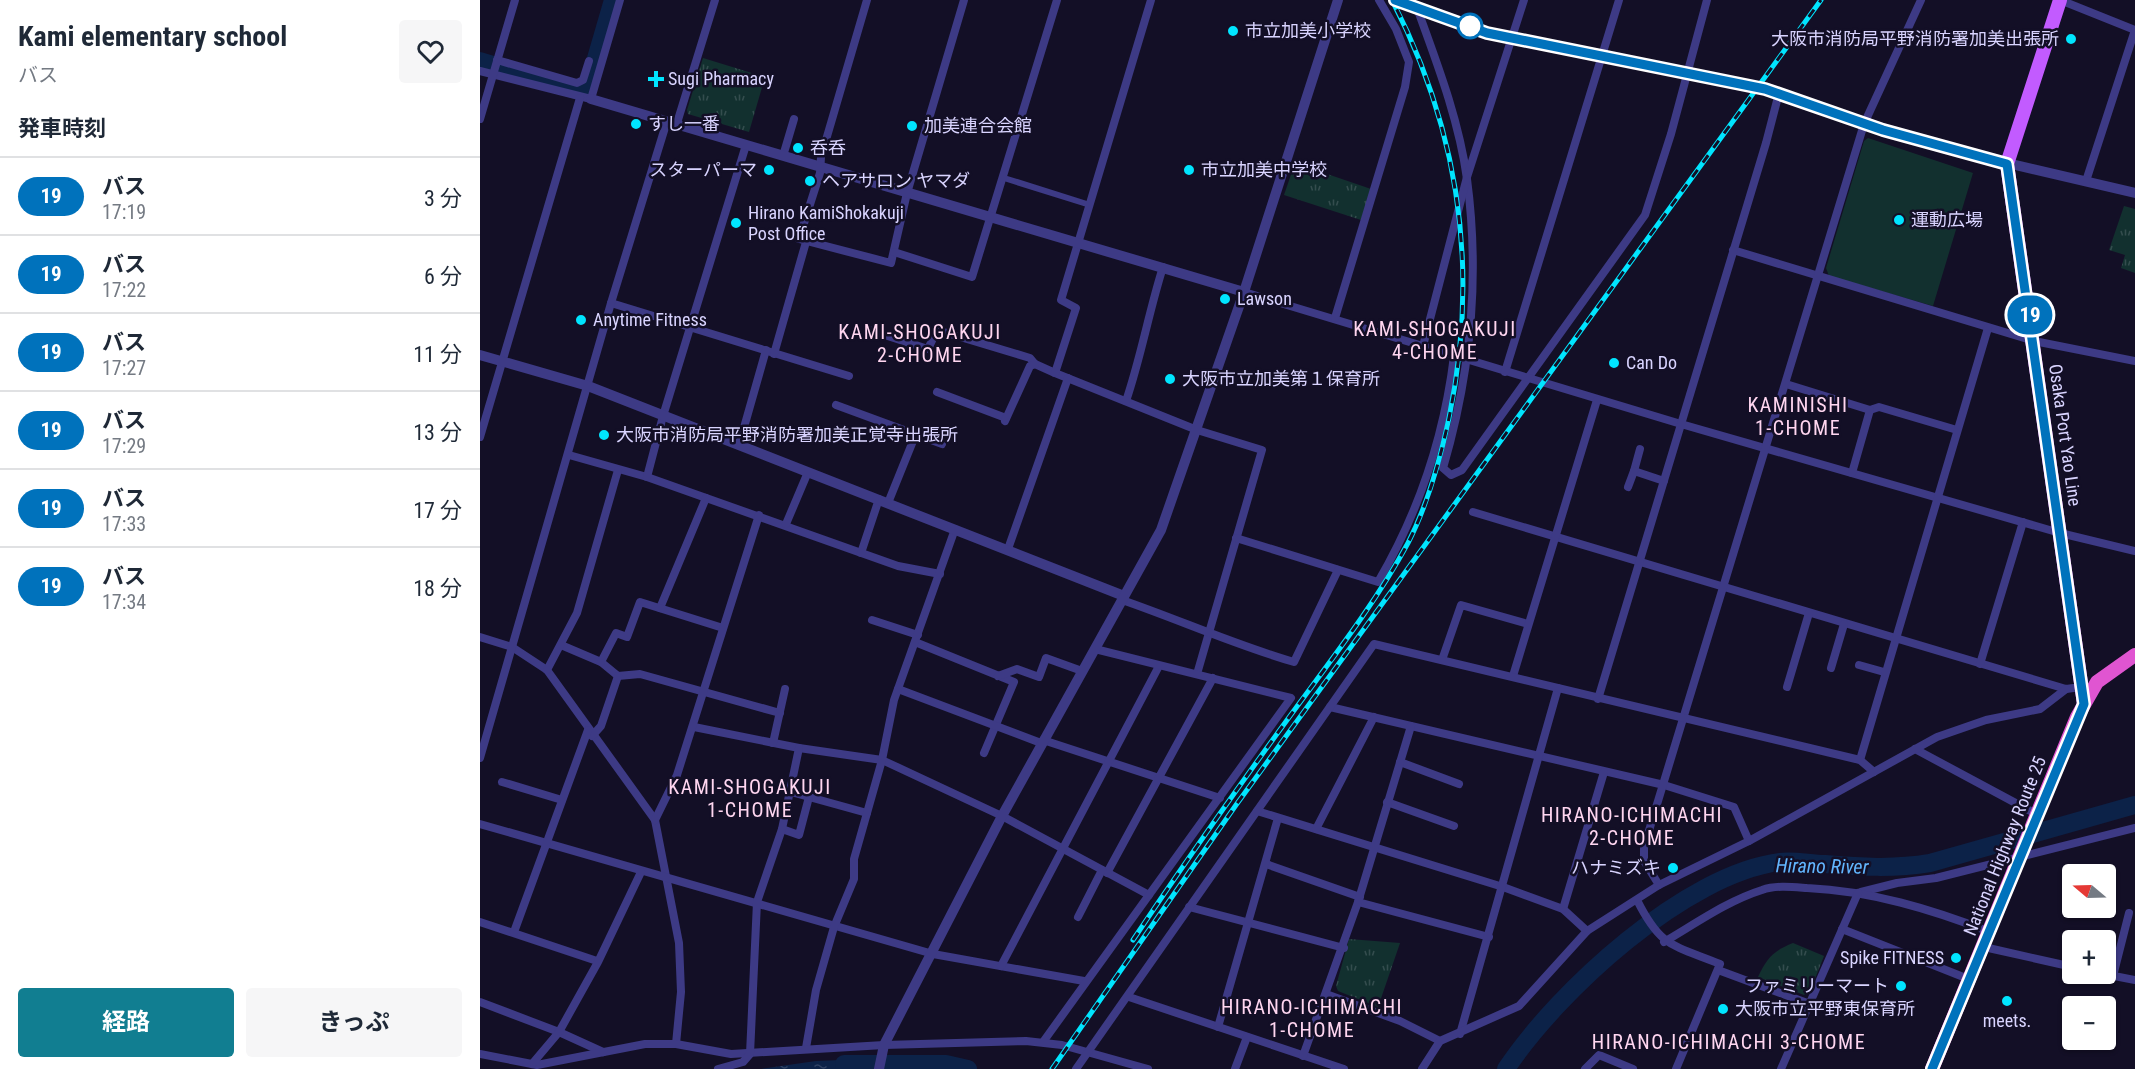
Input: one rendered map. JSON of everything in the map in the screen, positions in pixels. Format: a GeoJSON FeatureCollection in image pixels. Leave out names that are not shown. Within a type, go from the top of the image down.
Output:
{"type":"FeatureCollection","features":[{"type":"Feature","properties":{"kind":"highway","name":"National Highway Route 25"},"geometry":{"type":"LineString","coordinates":[[1932,1069],[2084,704],[2097,682],[2135,655]]}},
{"type":"Feature","properties":{"kind":"main road","name":"Osaka Port Yao Line"},"geometry":{"type":"LineString","coordinates":[[2060,0],[2007,164],[2084,704]]}},
{"type":"Feature","properties":{"kind":"street"},"geometry":{"type":"LineString","coordinates":[[480,119],[515,0]]}},
{"type":"Feature","properties":{"kind":"street"},"geometry":{"type":"LineString","coordinates":[[480,437],[586,99],[620,0]]}},
{"type":"Feature","properties":{"kind":"street"},"geometry":{"type":"LineString","coordinates":[[480,758],[611,303],[715,0]]}},
{"type":"Feature","properties":{"kind":"street"},"geometry":{"type":"LineString","coordinates":[[867,0],[820,166],[820,173],[799,239],[891,263],[907,193],[964,0]]}},
{"type":"Feature","properties":{"kind":"street"},"geometry":{"type":"LineString","coordinates":[[894,252],[972,277],[993,217],[1057,0]]}},
{"type":"Feature","properties":{"kind":"street"},"geometry":{"type":"LineString","coordinates":[[1055,373],[1076,308],[1061,300],[1151,0]]}},
{"type":"Feature","properties":{"kind":"street"},"geometry":{"type":"LineString","coordinates":[[879,1069],[884,1048],[1002,816],[1161,530],[1244,292],[1338,0]]}},
{"type":"Feature","properties":{"kind":"street"},"geometry":{"type":"LineString","coordinates":[[1335,318],[1405,87],[1409,62],[1396,29],[1379,0]]}},
{"type":"Feature","properties":{"kind":"street"},"geometry":{"type":"LineString","coordinates":[[1395,0],[1487,33],[1686,72],[1779,93],[1864,124],[1939,147],[2135,193]]}},
{"type":"Feature","properties":{"kind":"street"},"geometry":{"type":"LineString","coordinates":[[1424,346],[1467,177],[1524,0]]}},
{"type":"Feature","properties":{"kind":"street"},"geometry":{"type":"LineString","coordinates":[[1506,372],[1619,0]]}},
{"type":"Feature","properties":{"kind":"street"},"geometry":{"type":"LineString","coordinates":[[1417,8],[1446,86],[1467,177],[1475,279],[1468,360],[1458,417],[1443,468],[1451,475],[1462,470],[1645,215],[1671,134],[1707,0]]}},
{"type":"Feature","properties":{"kind":"street"},"geometry":{"type":"LineString","coordinates":[[1659,885],[1644,861],[1644,847],[1864,124],[1921,0]]}},
{"type":"Feature","properties":{"kind":"street"},"geometry":{"type":"LineString","coordinates":[[2060,0],[2135,30],[2086,181]]}},
{"type":"Feature","properties":{"kind":"street"},"geometry":{"type":"LineString","coordinates":[[495,66],[569,88],[583,80],[589,61]]}},
{"type":"Feature","properties":{"kind":"street"},"geometry":{"type":"LineString","coordinates":[[480,71],[495,66],[551,82],[569,88],[586,99],[672,122],[1335,318],[1528,379],[2060,533],[2135,551]]}},
{"type":"Feature","properties":{"kind":"street"},"geometry":{"type":"LineString","coordinates":[[1598,699],[1779,93]]}},
{"type":"Feature","properties":{"kind":"street"},"geometry":{"type":"LineString","coordinates":[[783,156],[794,119]]}},
{"type":"Feature","properties":{"kind":"street"},"geometry":{"type":"LineString","coordinates":[[647,477],[663,416],[746,145]]}},
{"type":"Feature","properties":{"kind":"street"},"geometry":{"type":"LineString","coordinates":[[1004,178],[1090,205]]}},
{"type":"Feature","properties":{"kind":"street"},"geometry":{"type":"LineString","coordinates":[[739,445],[806,242]]}},
{"type":"Feature","properties":{"kind":"street"},"geometry":{"type":"LineString","coordinates":[[1733,250],[1818,278],[2034,341],[2135,361]]}},
{"type":"Feature","properties":{"kind":"street"},"geometry":{"type":"LineString","coordinates":[[1126,401],[1139,361],[1147,320],[1163,267]]}},
{"type":"Feature","properties":{"kind":"street"},"geometry":{"type":"LineString","coordinates":[[611,303],[849,376]]}},
{"type":"Feature","properties":{"kind":"street"},"geometry":{"type":"LineString","coordinates":[[1860,760],[1884,672],[1988,328]]}},
{"type":"Feature","properties":{"kind":"street"},"geometry":{"type":"LineString","coordinates":[[869,330],[928,349],[937,330],[1030,358],[1035,364],[1055,373],[1197,429],[1262,450],[1197,674]]}},
{"type":"Feature","properties":{"kind":"street"},"geometry":{"type":"LineString","coordinates":[[480,355],[588,386],[1008,549],[1123,598],[1209,631],[1241,647],[1294,662],[1338,570]]}},
{"type":"Feature","properties":{"kind":"street"},"geometry":{"type":"LineString","coordinates":[[1236,538],[1378,582],[1402,541],[1436,449],[1449,396],[1454,356]]}},
{"type":"Feature","properties":{"kind":"street"},"geometry":{"type":"LineString","coordinates":[[937,392],[1005,420],[1030,366],[1035,364]]}},
{"type":"Feature","properties":{"kind":"street"},"geometry":{"type":"LineString","coordinates":[[1008,549],[1068,378]]}},
{"type":"Feature","properties":{"kind":"street"},"geometry":{"type":"LineString","coordinates":[[1786,384],[1870,410],[1879,407],[1957,429]]}},
{"type":"Feature","properties":{"kind":"street"},"geometry":{"type":"LineString","coordinates":[[1513,676],[1597,399]]}},
{"type":"Feature","properties":{"kind":"street"},"geometry":{"type":"LineString","coordinates":[[836,405],[915,436],[942,444]]}},
{"type":"Feature","properties":{"kind":"street"},"geometry":{"type":"LineString","coordinates":[[1852,473],[1870,410]]}},
{"type":"Feature","properties":{"kind":"street"},"geometry":{"type":"LineString","coordinates":[[861,553],[883,501],[915,436]]}},
{"type":"Feature","properties":{"kind":"street"},"geometry":{"type":"LineString","coordinates":[[1628,487],[1640,449]]}},
{"type":"Feature","properties":{"kind":"street"},"geometry":{"type":"LineString","coordinates":[[569,455],[647,477],[786,524],[898,566],[940,574]]}},
{"type":"Feature","properties":{"kind":"street"},"geometry":{"type":"LineString","coordinates":[[547,670],[577,613],[618,470]]}},
{"type":"Feature","properties":{"kind":"street"},"geometry":{"type":"LineString","coordinates":[[1634,471],[1664,481]]}},
{"type":"Feature","properties":{"kind":"street"},"geometry":{"type":"LineString","coordinates":[[786,524],[808,472]]}},
{"type":"Feature","properties":{"kind":"street"},"geometry":{"type":"LineString","coordinates":[[660,608],[706,498]]}},
{"type":"Feature","properties":{"kind":"street"},"geometry":{"type":"LineString","coordinates":[[1473,512],[2066,689],[2081,687]]}},
{"type":"Feature","properties":{"kind":"street"},"geometry":{"type":"LineString","coordinates":[[655,820],[677,775],[694,727],[702,692],[759,515]]}},
{"type":"Feature","properties":{"kind":"street"},"geometry":{"type":"LineString","coordinates":[[1980,664],[2023,522]]}},
{"type":"Feature","properties":{"kind":"street"},"geometry":{"type":"LineString","coordinates":[[806,1048],[816,990],[834,927],[854,879],[854,859],[882,760],[898,689],[955,529]]}},
{"type":"Feature","properties":{"kind":"street"},"geometry":{"type":"LineString","coordinates":[[601,662],[616,633],[627,637],[640,602],[723,628]]}},
{"type":"Feature","properties":{"kind":"street"},"geometry":{"type":"LineString","coordinates":[[1442,660],[1461,605],[1528,624]]}},
{"type":"Feature","properties":{"kind":"street"},"geometry":{"type":"LineString","coordinates":[[1787,687],[1809,613]]}},
{"type":"Feature","properties":{"kind":"street"},"geometry":{"type":"LineString","coordinates":[[872,620],[1014,682],[984,753]]}},
{"type":"Feature","properties":{"kind":"street"},"geometry":{"type":"LineString","coordinates":[[1830,668],[1844,624]]}},
{"type":"Feature","properties":{"kind":"street"},"geometry":{"type":"LineString","coordinates":[[480,637],[513,647],[547,670],[590,733],[655,820],[679,943],[681,992],[676,1044]]}},
{"type":"Feature","properties":{"kind":"street"},"geometry":{"type":"LineString","coordinates":[[1076,1069],[1129,997],[1189,907],[1374,644],[1860,760],[1874,772]]}},
{"type":"Feature","properties":{"kind":"street"},"geometry":{"type":"LineString","coordinates":[[561,645],[601,662],[618,676],[640,674],[780,713]]}},
{"type":"Feature","properties":{"kind":"street"},"geometry":{"type":"LineString","coordinates":[[1043,1042],[1084,981],[1291,698],[1095,649]]}},
{"type":"Feature","properties":{"kind":"street"},"geometry":{"type":"LineString","coordinates":[[998,676],[1017,669],[1039,677],[1047,658],[1082,671]]}},
{"type":"Feature","properties":{"kind":"street"},"geometry":{"type":"LineString","coordinates":[[1859,665],[1884,672]]}},
{"type":"Feature","properties":{"kind":"street"},"geometry":{"type":"LineString","coordinates":[[1001,966],[1061,848],[1159,666]]}},
{"type":"Feature","properties":{"kind":"street"},"geometry":{"type":"LineString","coordinates":[[514,932],[562,800],[590,733],[601,726],[618,676]]}},
{"type":"Feature","properties":{"kind":"street"},"geometry":{"type":"LineString","coordinates":[[1078,917],[1213,678]]}},
{"type":"Feature","properties":{"kind":"street"},"geometry":{"type":"LineString","coordinates":[[1460,1034],[1558,688]]}},
{"type":"Feature","properties":{"kind":"street"},"geometry":{"type":"LineString","coordinates":[[773,743],[785,689]]}},
{"type":"Feature","properties":{"kind":"street"},"geometry":{"type":"LineString","coordinates":[[898,689],[1042,742],[1159,776],[1220,798]]}},
{"type":"Feature","properties":{"kind":"street"},"geometry":{"type":"LineString","coordinates":[[1422,1069],[1440,1041],[1519,1006],[1587,932],[1639,903],[1659,885],[1749,841],[1937,737],[1986,720],[2040,709],[2066,689]]}},
{"type":"Feature","properties":{"kind":"street"},"geometry":{"type":"LineString","coordinates":[[1330,707],[1540,758],[1664,785],[1734,807],[1749,841]]}},
{"type":"Feature","properties":{"kind":"street"},"geometry":{"type":"LineString","coordinates":[[1316,829],[1374,717]]}},
{"type":"Feature","properties":{"kind":"street"},"geometry":{"type":"LineString","coordinates":[[1303,1056],[1344,948],[1411,726]]}},
{"type":"Feature","properties":{"kind":"street"},"geometry":{"type":"LineString","coordinates":[[694,727],[799,748],[882,760],[1002,816],[1149,895]]}},
{"type":"Feature","properties":{"kind":"street"},"geometry":{"type":"LineString","coordinates":[[718,1069],[743,1062],[750,1054],[757,902],[782,829],[799,748]]}},
{"type":"Feature","properties":{"kind":"street"},"geometry":{"type":"LineString","coordinates":[[1915,749],[2038,815]]}},
{"type":"Feature","properties":{"kind":"street"},"geometry":{"type":"LineString","coordinates":[[1400,762],[1459,784]]}},
{"type":"Feature","properties":{"kind":"street"},"geometry":{"type":"LineString","coordinates":[[1563,909],[1604,772]]}},
{"type":"Feature","properties":{"kind":"street"},"geometry":{"type":"LineString","coordinates":[[502,782],[562,800]]}},
{"type":"Feature","properties":{"kind":"street"},"geometry":{"type":"LineString","coordinates":[[791,792],[867,813]]}},
{"type":"Feature","properties":{"kind":"street"},"geometry":{"type":"LineString","coordinates":[[782,829],[799,835],[809,797]]}},
{"type":"Feature","properties":{"kind":"street"},"geometry":{"type":"LineString","coordinates":[[1387,802],[1454,826]]}},
{"type":"Feature","properties":{"kind":"street"},"geometry":{"type":"LineString","coordinates":[[1257,811],[1503,887],[1563,909],[1587,932]]}},
{"type":"Feature","properties":{"kind":"street"},"geometry":{"type":"LineString","coordinates":[[1218,1027],[1278,818]]}},
{"type":"Feature","properties":{"kind":"street"},"geometry":{"type":"LineString","coordinates":[[480,824],[933,954],[1084,981]]}},
{"type":"Feature","properties":{"kind":"street"},"geometry":{"type":"LineString","coordinates":[[1858,893],[2021,858],[2135,828]]}},
{"type":"Feature","properties":{"kind":"street"},"geometry":{"type":"LineString","coordinates":[[1266,864],[1359,900],[1489,937]]}},
{"type":"Feature","properties":{"kind":"street"},"geometry":{"type":"LineString","coordinates":[[532,1064],[559,1032],[641,872]]}},
{"type":"Feature","properties":{"kind":"street"},"geometry":{"type":"LineString","coordinates":[[1664,942],[1740,899],[1764,889],[1847,890],[1929,910],[1990,932]]}},
{"type":"Feature","properties":{"kind":"street"},"geometry":{"type":"LineString","coordinates":[[1781,1069],[1858,893]]}},
{"type":"Feature","properties":{"kind":"street"},"geometry":{"type":"LineString","coordinates":[[1639,903],[1655,932],[1664,942],[1720,964],[1676,1069]]}},
{"type":"Feature","properties":{"kind":"street"},"geometry":{"type":"LineString","coordinates":[[1189,907],[1344,948]]}},
{"type":"Feature","properties":{"kind":"street"},"geometry":{"type":"LineString","coordinates":[[2116,964],[2129,913]]}},
{"type":"Feature","properties":{"kind":"street"},"geometry":{"type":"LineString","coordinates":[[480,922],[597,961]]}},
{"type":"Feature","properties":{"kind":"street"},"geometry":{"type":"LineString","coordinates":[[1842,929],[1971,980]]}},
{"type":"Feature","properties":{"kind":"street"},"geometry":{"type":"LineString","coordinates":[[1984,947],[2062,965]]}},
{"type":"Feature","properties":{"kind":"street"},"geometry":{"type":"LineString","coordinates":[[1718,970],[1810,1004]]}},
{"type":"Feature","properties":{"kind":"street"},"geometry":{"type":"LineString","coordinates":[[2116,977],[2135,980]]}},
{"type":"Feature","properties":{"kind":"street"},"geometry":{"type":"LineString","coordinates":[[1326,994],[1400,1021],[1440,1041]]}},
{"type":"Feature","properties":{"kind":"street"},"geometry":{"type":"LineString","coordinates":[[1129,997],[1344,1069]]}},
{"type":"Feature","properties":{"kind":"street"},"geometry":{"type":"LineString","coordinates":[[480,1002],[559,1032],[603,1053]]}},
{"type":"Feature","properties":{"kind":"street"},"geometry":{"type":"LineString","coordinates":[[1235,1069],[1247,1037]]}},
{"type":"Feature","properties":{"kind":"street"},"geometry":{"type":"LineString","coordinates":[[480,1054],[532,1064],[577,1059],[635,1046],[676,1044],[731,1054],[750,1054],[806,1048],[884,1048],[1043,1042],[1148,1069]]}},
{"type":"Feature","properties":{"kind":"street"},"geometry":{"type":"LineString","coordinates":[[1585,1069],[1599,1055],[1633,1069]]}},
{"type":"Feature","properties":{"kind":"green space"},"geometry":{"type":"Polygon","coordinates":[[[703,58],[765,77],[749,132],[688,114],[687,110],[703,58]]]}},
{"type":"Feature","properties":{"kind":"green space","name":"運動広場"},"geometry":{"type":"Polygon","coordinates":[[[1868,138],[1973,173],[1933,306],[1829,276],[1826,268],[1864,141],[1868,138]]]}},
{"type":"Feature","properties":{"kind":"green space"},"geometry":{"type":"Polygon","coordinates":[[[1295,163],[1371,189],[1361,220],[1284,195],[1295,163]]]}},
{"type":"Feature","properties":{"kind":"green space"},"geometry":{"type":"Polygon","coordinates":[[[2124,206],[2135,209],[2135,273],[2121,268],[2125,255],[2109,250],[2124,206]]]}},
{"type":"Feature","properties":{"kind":"green space"},"geometry":{"type":"Polygon","coordinates":[[[1349,939],[1400,943],[1378,1007],[1338,991],[1336,986],[1349,939]]]}},
{"type":"Feature","properties":{"kind":"green space"},"geometry":{"type":"Polygon","coordinates":[[[1793,943],[1824,956],[1810,991],[1804,995],[1758,977],[1771,956],[1793,943]]]}},
{"type":"Feature","properties":{"kind":"water"},"geometry":{"type":"Polygon","coordinates":[[[869,1059],[868,1069],[761,1069],[816,1061],[869,1059]]]}},
{"type":"Feature","properties":{"kind":"waterway"},"geometry":{"type":"LineString","coordinates":[[480,61],[579,91],[588,86],[613,0]]}},
{"type":"Feature","properties":{"kind":"waterway","name":"Hirano River"},"geometry":{"type":"LineString","coordinates":[[1506,1069],[1557,1005],[1590,972],[1627,941],[1665,912],[1704,888],[1743,871],[1780,862],[1878,867],[1930,863],[2135,805]]}},
{"type":"Feature","properties":{"kind":"waterway","name":"Hirano River"},"geometry":{"type":"LineString","coordinates":[[844,1064],[946,1064],[968,1069]]}},
{"type":"Feature","properties":{"kind":"railway"},"geometry":{"type":"LineString","coordinates":[[1133,940],[1381,588],[1415,528],[1437,466],[1449,418],[1458,364],[1462,310],[1462,257],[1457,204],[1448,152],[1434,101],[1415,50],[1392,0]]}},
{"type":"Feature","properties":{"kind":"railway"},"geometry":{"type":"LineString","coordinates":[[1052,1069],[1236,805],[1821,0]]}},
{"type":"Feature","properties":{"kind":"bus line","name":"19"},"geometry":{"type":"LineString","coordinates":[[1395,0],[1487,33],[1765,89],[1883,130],[2007,164],[2084,704],[1932,1069]]}},
{"type":"Feature","properties":{"kind":"place","name":"市立加美小学校"},"geometry":{"type":"Point","coordinates":[1233,31]}},
{"type":"Feature","properties":{"kind":"place","name":"大阪市消防局平野消防署加美出張所"},"geometry":{"type":"Point","coordinates":[2071,39]}},
{"type":"Feature","properties":{"kind":"place","name":"Sugi Pharmacy"},"geometry":{"type":"Point","coordinates":[656,79]}},
{"type":"Feature","properties":{"kind":"place","name":"すし一番"},"geometry":{"type":"Point","coordinates":[636,124]}},
{"type":"Feature","properties":{"kind":"place","name":"加美連合会館"},"geometry":{"type":"Point","coordinates":[912,126]}},
{"type":"Feature","properties":{"kind":"place","name":"呑呑"},"geometry":{"type":"Point","coordinates":[798,148]}},
{"type":"Feature","properties":{"kind":"place","name":"スターパーマ"},"geometry":{"type":"Point","coordinates":[769,170]}},
{"type":"Feature","properties":{"kind":"place","name":"市立加美中学校"},"geometry":{"type":"Point","coordinates":[1189,170]}},
{"type":"Feature","properties":{"kind":"place","name":"ヘアサロン ヤマダ"},"geometry":{"type":"Point","coordinates":[810,181]}},
{"type":"Feature","properties":{"kind":"place","name":"運動広場"},"geometry":{"type":"Point","coordinates":[1899,220]}},
{"type":"Feature","properties":{"kind":"place","name":"Hirano KamiShokakuji Post Office"},"geometry":{"type":"Point","coordinates":[736,223]}},
{"type":"Feature","properties":{"kind":"place","name":"Lawson"},"geometry":{"type":"Point","coordinates":[1225,299]}},
{"type":"Feature","properties":{"kind":"place","name":"Anytime Fitness"},"geometry":{"type":"Point","coordinates":[581,320]}},
{"type":"Feature","properties":{"kind":"place","name":"Can Do"},"geometry":{"type":"Point","coordinates":[1614,363]}},
{"type":"Feature","properties":{"kind":"place","name":"大阪市立加美第１保育所"},"geometry":{"type":"Point","coordinates":[1170,379]}},
{"type":"Feature","properties":{"kind":"place","name":"大阪市消防局平野消防署加美正覚寺出張所"},"geometry":{"type":"Point","coordinates":[604,435]}},
{"type":"Feature","properties":{"kind":"place","name":"ハナミズキ"},"geometry":{"type":"Point","coordinates":[1673,868]}},
{"type":"Feature","properties":{"kind":"place","name":"Spike FITNESS"},"geometry":{"type":"Point","coordinates":[1956,958]}},
{"type":"Feature","properties":{"kind":"place","name":"ファミリーマート"},"geometry":{"type":"Point","coordinates":[1901,986]}},
{"type":"Feature","properties":{"kind":"place","name":"meets."},"geometry":{"type":"Point","coordinates":[2007,1001]}},
{"type":"Feature","properties":{"kind":"place","name":"大阪市立平野東保育所"},"geometry":{"type":"Point","coordinates":[1723,1009]}},
{"type":"Feature","properties":{"kind":"district","name":"KAMI-SHOGAKUJI 4-CHOME"},"geometry":{"type":"Point","coordinates":[1435,340]}},
{"type":"Feature","properties":{"kind":"district","name":"KAMI-SHOGAKUJI 2-CHOME"},"geometry":{"type":"Point","coordinates":[920,344]}},
{"type":"Feature","properties":{"kind":"district","name":"KAMINISHI 1-CHOME"},"geometry":{"type":"Point","coordinates":[1798,416]}},
{"type":"Feature","properties":{"kind":"district","name":"KAMI-SHOGAKUJI 1-CHOME"},"geometry":{"type":"Point","coordinates":[750,798]}},
{"type":"Feature","properties":{"kind":"district","name":"HIRANO-ICHIMACHI 2-CHOME"},"geometry":{"type":"Point","coordinates":[1632,826]}},
{"type":"Feature","properties":{"kind":"district","name":"HIRANO-ICHIMACHI 1-CHOME"},"geometry":{"type":"Point","coordinates":[1312,1018]}},
{"type":"Feature","properties":{"kind":"district","name":"HIRANO-ICHIMACHI 3-CHOME"},"geometry":{"type":"Point","coordinates":[1729,1042]}}]}
